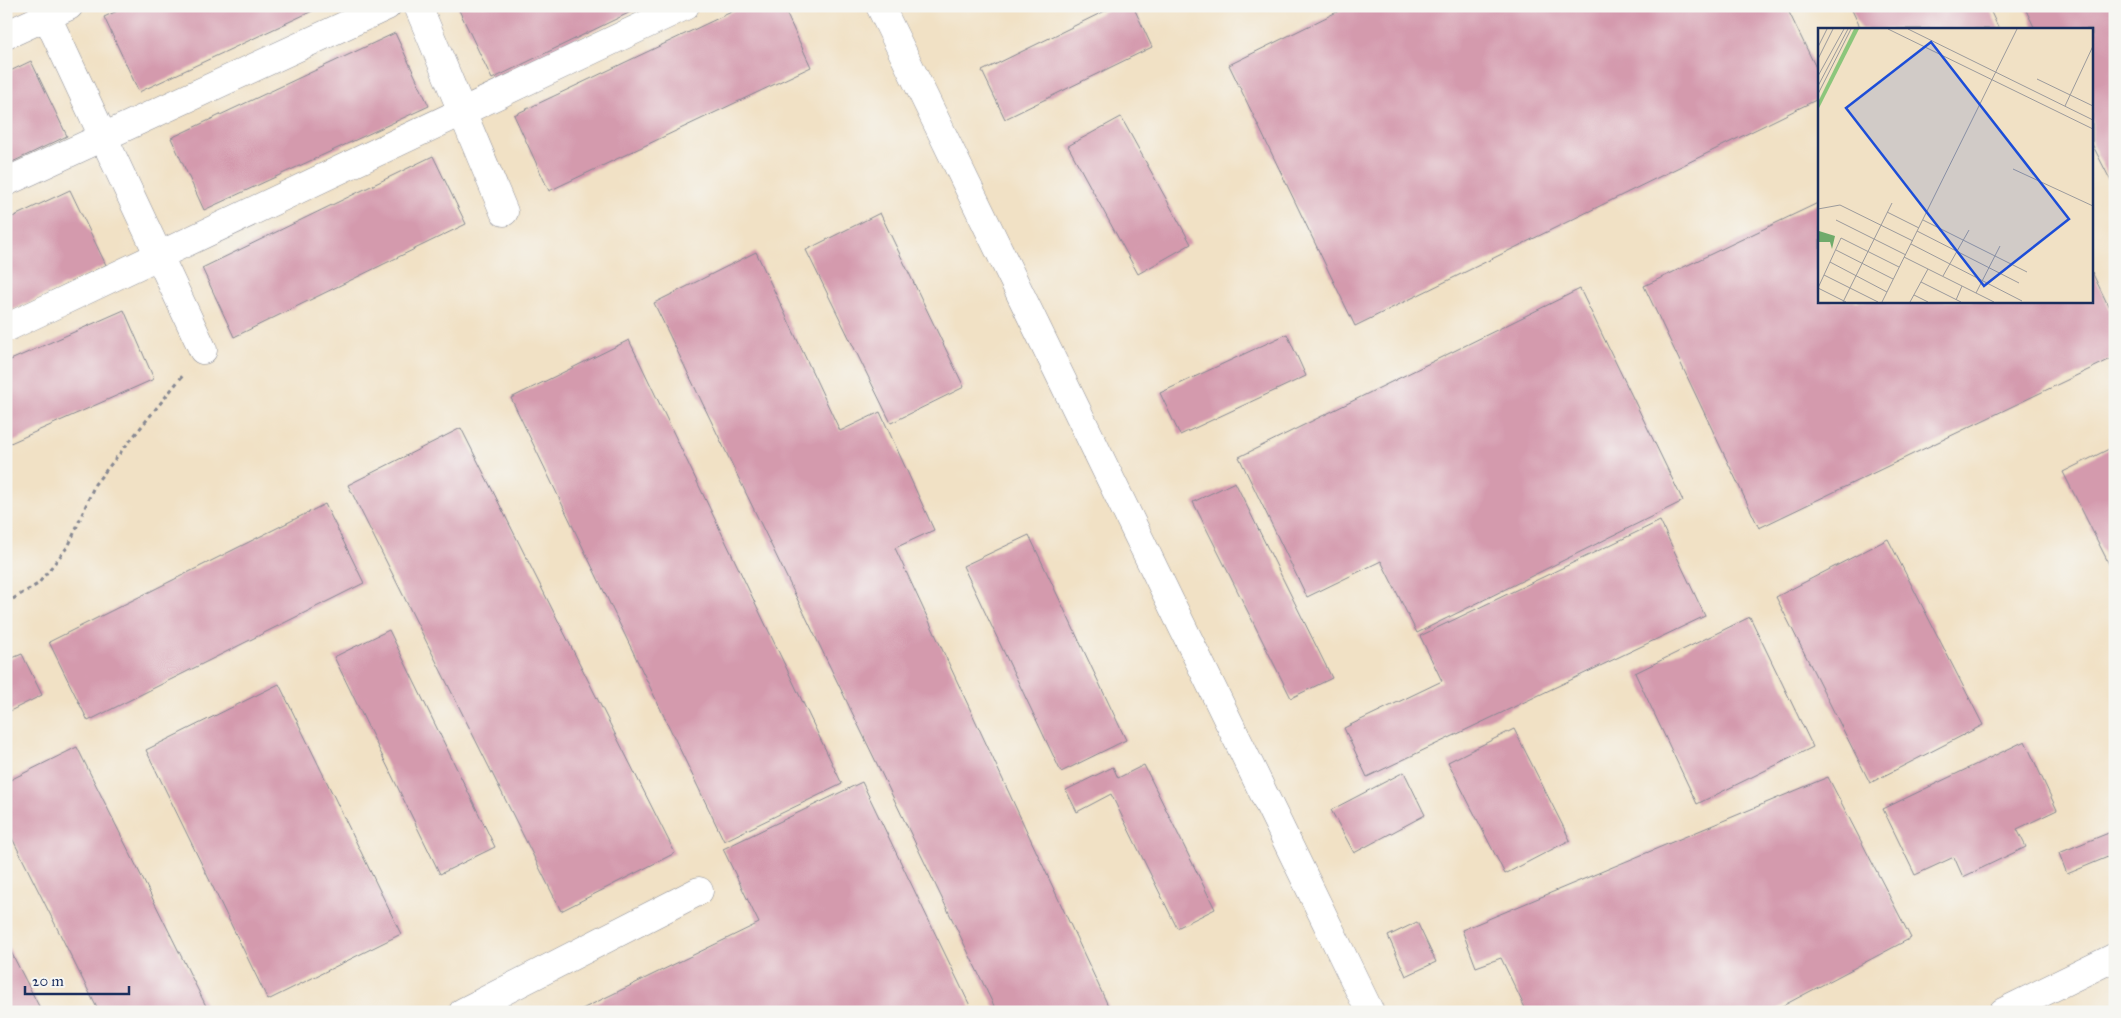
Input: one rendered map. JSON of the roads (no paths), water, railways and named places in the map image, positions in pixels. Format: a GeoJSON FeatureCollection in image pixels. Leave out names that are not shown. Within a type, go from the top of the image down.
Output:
{"type":"FeatureCollection","features":[{"type":"Feature","properties":{"kind":"street"},"geometry":{"type":"LineString","coordinates":[[6,182],[387,6]]}},
{"type":"Feature","properties":{"kind":"street"},"geometry":{"type":"LineString","coordinates":[[418,6],[504,212]]}},
{"type":"Feature","properties":{"kind":"street"},"geometry":{"type":"LineString","coordinates":[[6,328],[685,6]]}},
{"type":"Feature","properties":{"kind":"street"},"geometry":{"type":"LineString","coordinates":[[880,6],[1370,1012]]}},
{"type":"Feature","properties":{"kind":"street"},"geometry":{"type":"LineString","coordinates":[[6,35],[53,10],[104,137],[203,350]]}},
{"type":"Feature","properties":{"kind":"street"},"geometry":{"type":"LineString","coordinates":[[463,1012],[699,891]]}},
{"type":"Feature","properties":{"kind":"street"},"geometry":{"type":"LineString","coordinates":[[2003,1012],[2115,957]]}}]}
